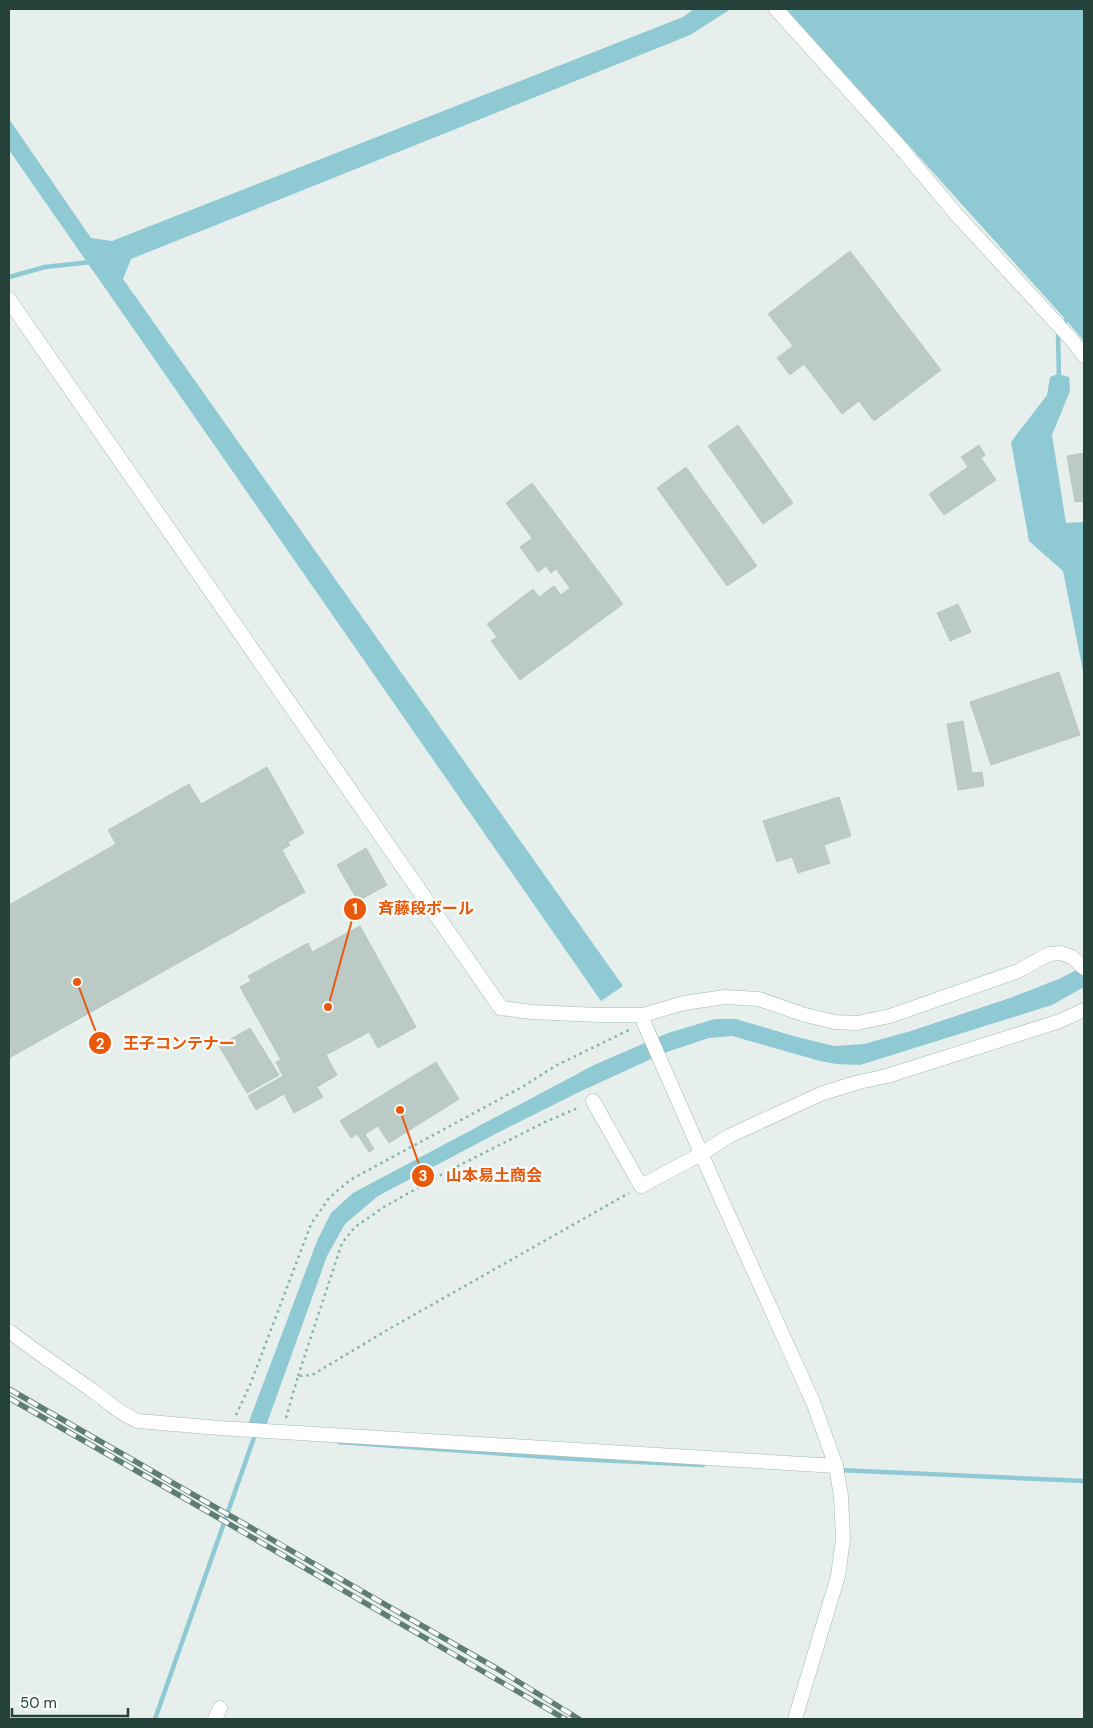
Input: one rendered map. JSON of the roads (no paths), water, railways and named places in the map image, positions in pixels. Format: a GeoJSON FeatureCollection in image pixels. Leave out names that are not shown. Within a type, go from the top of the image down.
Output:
{"type":"FeatureCollection","features":[{"type":"Feature","properties":{"kind":"street"},"geometry":{"type":"LineString","coordinates":[[776,9],[900,147],[956,214],[1072,340],[1084,356]]}},
{"type":"Feature","properties":{"kind":"street"},"geometry":{"type":"LineString","coordinates":[[9,300],[501,1008],[531,1012],[598,1015],[645,1024],[684,1003],[725,997],[759,999],[805,1015],[835,1022],[857,1023],[890,1016],[1018,970],[1049,954],[1061,953],[1072,957],[1084,968]]}},
{"type":"Feature","properties":{"kind":"street"},"geometry":{"type":"LineString","coordinates":[[593,1101],[641,1186],[729,1136],[823,1093],[887,1076],[1060,1022],[1084,1010]]}},
{"type":"Feature","properties":{"kind":"street"},"geometry":{"type":"LineString","coordinates":[[645,1024],[700,1154],[813,1402],[836,1466],[841,1496],[843,1539],[838,1576],[796,1719]]}},
{"type":"Feature","properties":{"kind":"street"},"geometry":{"type":"LineString","coordinates":[[9,1331],[128,1417],[138,1421],[278,1432],[836,1466]]}},
{"type":"Feature","properties":{"kind":"water"},"geometry":{"type":"Polygon","coordinates":[[[694,9],[731,9],[690,35],[131,259],[123,279],[623,986],[601,1001],[9,150],[9,119],[91,238],[112,241],[683,17],[694,9]]]}},
{"type":"Feature","properties":{"kind":"water"},"geometry":{"type":"Polygon","coordinates":[[[786,9],[1084,9],[1084,341],[1066,320],[786,9]]]}},
{"type":"Feature","properties":{"kind":"water"},"geometry":{"type":"Polygon","coordinates":[[[1058,374],[1069,377],[1070,391],[1052,435],[1066,523],[1084,522],[1084,676],[1063,571],[1029,541],[1011,442],[1047,395],[1050,377],[1058,374]]]}},
{"type":"Feature","properties":{"kind":"water"},"geometry":{"type":"Polygon","coordinates":[[[1084,966],[1084,987],[1052,1005],[860,1065],[820,1061],[732,1036],[709,1038],[664,1053],[577,1093],[378,1196],[345,1224],[327,1256],[266,1426],[248,1424],[317,1241],[331,1213],[353,1193],[594,1065],[668,1033],[715,1019],[736,1019],[834,1046],[864,1044],[911,1031],[1010,998],[1061,978],[1084,966]]]}},
{"type":"Feature","properties":{"kind":"waterway"},"geometry":{"type":"LineString","coordinates":[[9,277],[45,267],[91,262]]}},
{"type":"Feature","properties":{"kind":"waterway"},"geometry":{"type":"LineString","coordinates":[[1059,380],[1058,336],[1066,320]]}},
{"type":"Feature","properties":{"kind":"waterway"},"geometry":{"type":"LineString","coordinates":[[155,1719],[256,1432]]}},
{"type":"Feature","properties":{"kind":"waterway"},"geometry":{"type":"LineString","coordinates":[[339,1442],[575,1459],[703,1465]]}},
{"type":"Feature","properties":{"kind":"waterway"},"geometry":{"type":"LineString","coordinates":[[838,1470],[1084,1481]]}},
{"type":"Feature","properties":{"kind":"railway"},"geometry":{"type":"LineString","coordinates":[[9,1389],[496,1668],[579,1719]]}},
{"type":"Feature","properties":{"kind":"railway"},"geometry":{"type":"LineString","coordinates":[[9,1398],[565,1719]]}},
{"type":"Feature","properties":{"kind":"place","name":"王子コンテナー"},"geometry":{"type":"Point","coordinates":[77,982]}},
{"type":"Feature","properties":{"kind":"place","name":"斉藤段ボール"},"geometry":{"type":"Point","coordinates":[328,1007]}},
{"type":"Feature","properties":{"kind":"place","name":"山本易土商会"},"geometry":{"type":"Point","coordinates":[400,1110]}}]}
